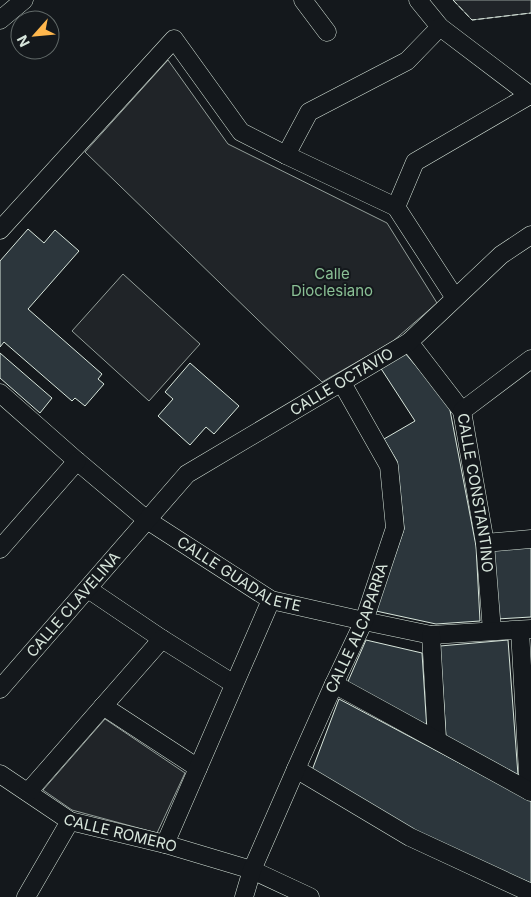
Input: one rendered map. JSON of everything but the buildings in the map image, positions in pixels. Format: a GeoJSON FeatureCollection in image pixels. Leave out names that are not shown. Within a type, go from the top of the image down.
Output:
{"type":"FeatureCollection","features":[{"type":"Feature","properties":{"kind":"street"},"geometry":{"type":"LineString","coordinates":[[0,20],[24,0]]}},
{"type":"Feature","properties":{"kind":"street"},"geometry":{"type":"LineString","coordinates":[[303,0],[327,32]]}},
{"type":"Feature","properties":{"kind":"street"},"geometry":{"type":"LineString","coordinates":[[396,207],[415,162],[531,96],[440,27],[418,0]]}},
{"type":"Feature","properties":{"kind":"street"},"geometry":{"type":"LineString","coordinates":[[286,155],[309,112],[407,61],[440,27]]}},
{"type":"Feature","properties":{"kind":"street"},"geometry":{"type":"LineString","coordinates":[[0,230],[174,39],[241,132],[396,207],[455,298]]}},
{"type":"Feature","properties":{"kind":"street","name":"CALLE OCTAVIO"},"geometry":{"type":"LineString","coordinates":[[147,520],[187,474],[409,342],[501,255],[531,236]]}},
{"type":"Feature","properties":{"kind":"street","name":"CALLE CONSTANTINO"},"geometry":{"type":"LineString","coordinates":[[409,342],[462,411],[485,543],[492,631]]}},
{"type":"Feature","properties":{"kind":"street"},"geometry":{"type":"LineString","coordinates":[[462,411],[531,358]]}},
{"type":"Feature","properties":{"kind":"street","name":"CALLE ALCAPARRA"},"geometry":{"type":"LineString","coordinates":[[244,897],[252,870],[334,684],[364,621],[395,528],[389,466],[342,382]]}},
{"type":"Feature","properties":{"kind":"street","name":"CALLE GUADALETE"},"geometry":{"type":"LineString","coordinates":[[3,402],[147,520],[271,600],[431,635],[525,629]]}},
{"type":"Feature","properties":{"kind":"street"},"geometry":{"type":"LineString","coordinates":[[0,549],[77,461]]}},
{"type":"Feature","properties":{"kind":"street","name":"CALLE CLAVELINA"},"geometry":{"type":"LineString","coordinates":[[0,689],[147,520]]}},
{"type":"Feature","properties":{"kind":"street"},"geometry":{"type":"LineString","coordinates":[[485,543],[531,539]]}},
{"type":"Feature","properties":{"kind":"street"},"geometry":{"type":"LineString","coordinates":[[88,589],[162,639],[234,684]]}},
{"type":"Feature","properties":{"kind":"street"},"geometry":{"type":"LineString","coordinates":[[165,844],[271,600]]}},
{"type":"Feature","properties":{"kind":"street"},"geometry":{"type":"LineString","coordinates":[[525,629],[530,791]]}},
{"type":"Feature","properties":{"kind":"street"},"geometry":{"type":"LineString","coordinates":[[431,635],[437,740]]}},
{"type":"Feature","properties":{"kind":"street"},"geometry":{"type":"LineString","coordinates":[[28,792],[162,639]]}},
{"type":"Feature","properties":{"kind":"street"},"geometry":{"type":"LineString","coordinates":[[334,684],[530,791]]}},
{"type":"Feature","properties":{"kind":"street"},"geometry":{"type":"LineString","coordinates":[[103,706],[198,768]]}},
{"type":"Feature","properties":{"kind":"street"},"geometry":{"type":"LineString","coordinates":[[296,769],[410,837],[531,893]]}},
{"type":"Feature","properties":{"kind":"street","name":"CALLE ROMERO"},"geometry":{"type":"LineString","coordinates":[[0,774],[70,821],[165,844],[252,870],[310,897]]}},
{"type":"Feature","properties":{"kind":"street"},"geometry":{"type":"LineString","coordinates":[[26,897],[70,821]]}},
{"type":"Feature","properties":{"kind":"green space"},"geometry":{"type":"Polygon","coordinates":[[[453,0],[531,0],[531,13],[472,20],[453,0]]]}},
{"type":"Feature","properties":{"kind":"green space","name":"Calle Dioclesiano"},"geometry":{"type":"Polygon","coordinates":[[[168,60],[228,144],[387,223],[437,303],[392,342],[322,382],[85,152],[168,60]]]}},
{"type":"Feature","properties":{"kind":"green space"},"geometry":{"type":"Polygon","coordinates":[[[123,274],[200,344],[149,401],[72,331],[123,274]]]}},
{"type":"Feature","properties":{"kind":"green space"},"geometry":{"type":"Polygon","coordinates":[[[105,719],[185,773],[157,833],[72,810],[43,790],[105,719]]]}},
{"type":"Feature","properties":{"kind":"fence"},"geometry":{"type":"LineString","coordinates":[[453,0],[472,20],[531,13]]}}]}
